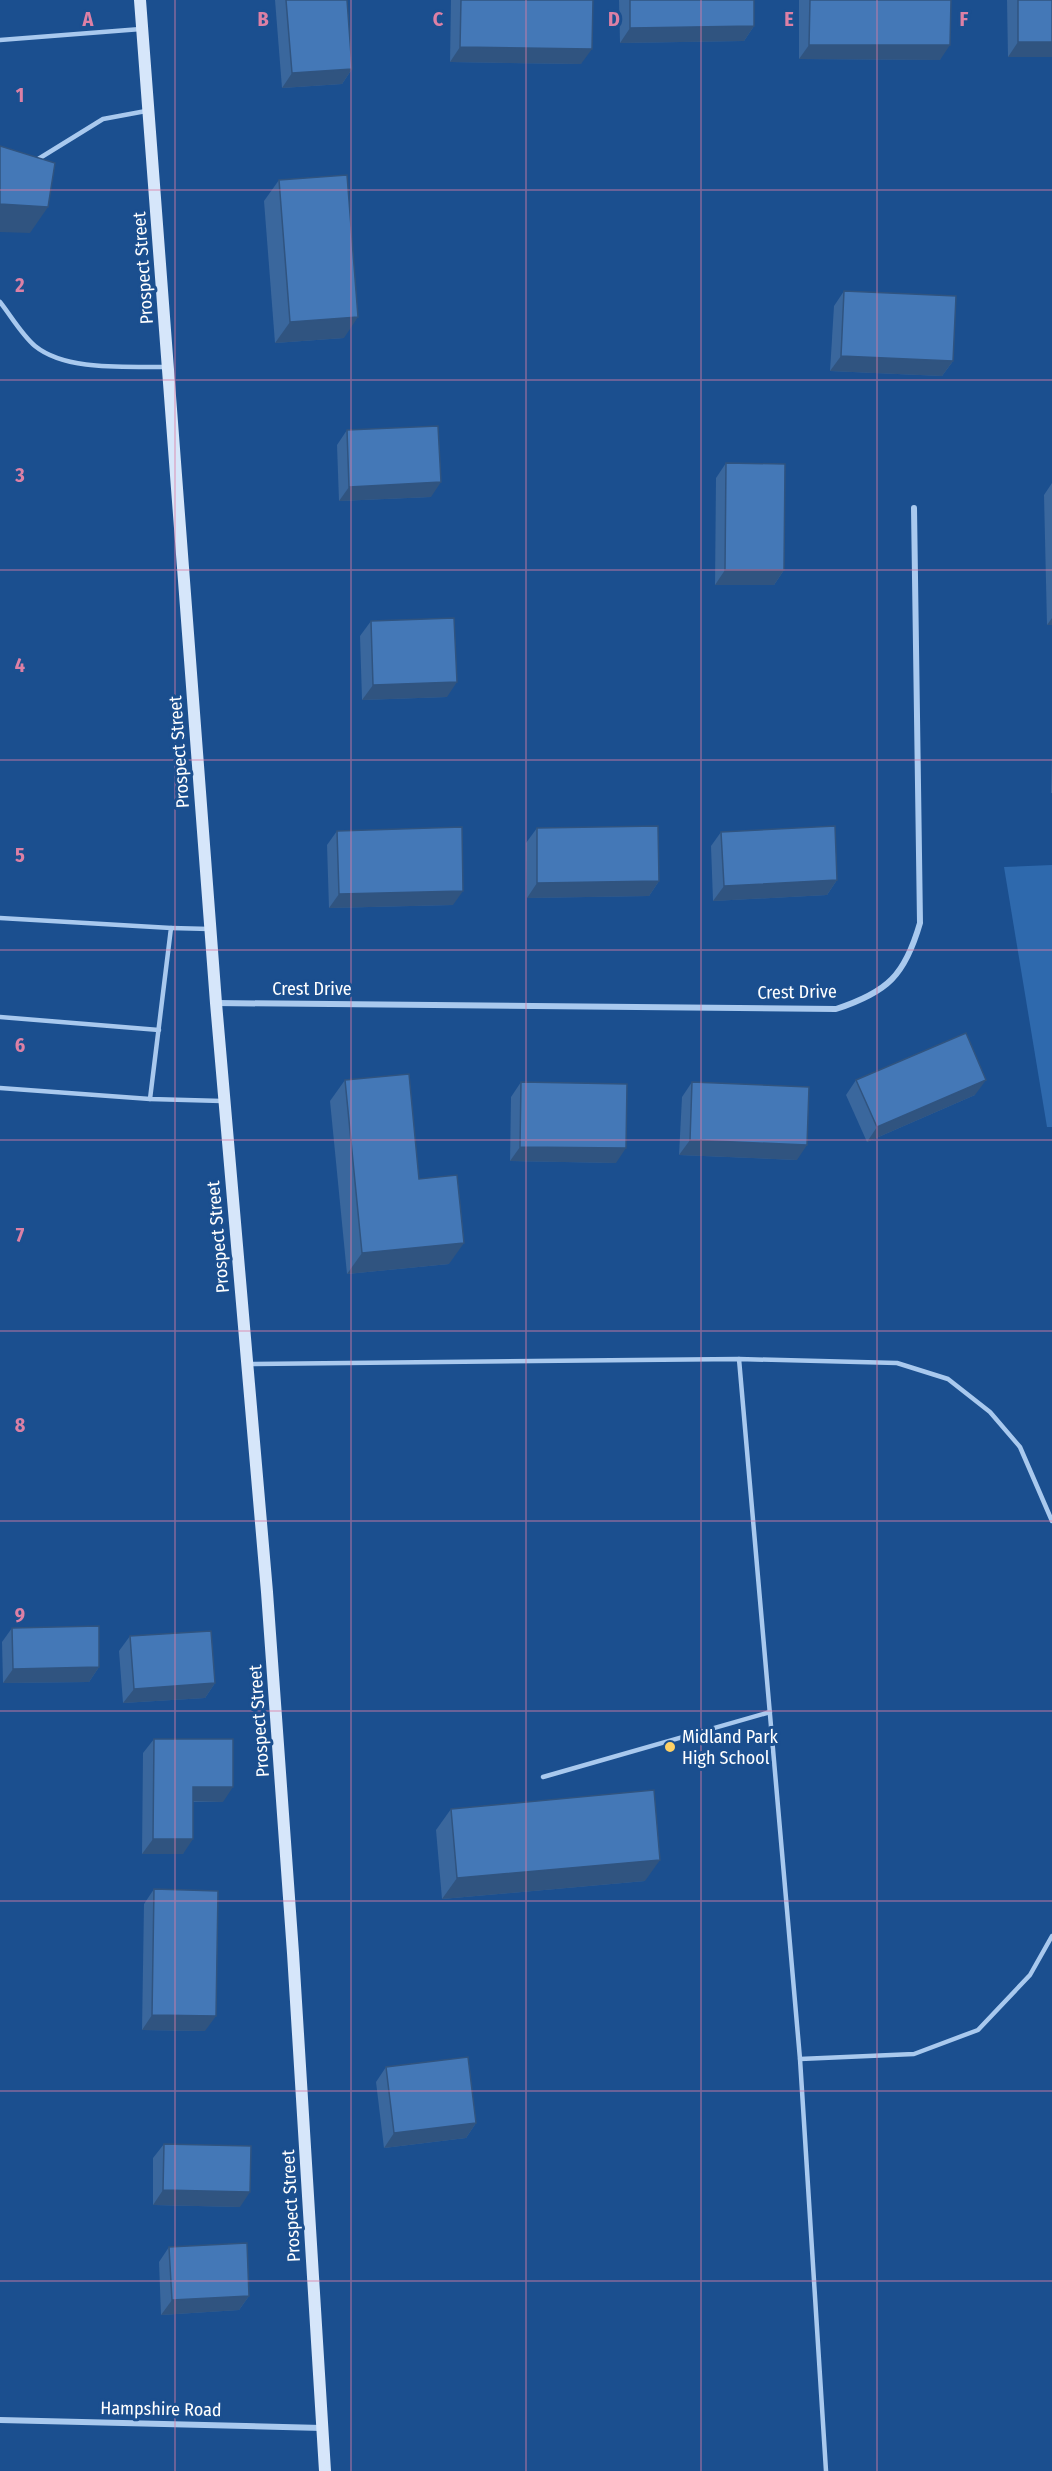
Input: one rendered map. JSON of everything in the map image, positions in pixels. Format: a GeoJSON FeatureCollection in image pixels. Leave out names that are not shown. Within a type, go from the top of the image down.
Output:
{"type":"FeatureCollection","features":[{"type":"Feature","properties":{"kind":"main road","name":"Prospect Street"},"geometry":{"type":"LineString","coordinates":[[140,0],[210,929],[267,1592],[293,1953],[325,2471]]}},
{"type":"Feature","properties":{"kind":"street","name":"Crest Drive"},"geometry":{"type":"LineString","coordinates":[[216,1003],[836,1009],[869,998],[897,975],[912,952],[920,923],[914,508]]}},
{"type":"Feature","properties":{"kind":"street","name":"Hampshire Road"},"geometry":{"type":"LineString","coordinates":[[0,2420],[322,2428]]}},
{"type":"Feature","properties":{"kind":"lane"},"geometry":{"type":"LineString","coordinates":[[0,40],[142,28]]}},
{"type":"Feature","properties":{"kind":"lane"},"geometry":{"type":"LineString","coordinates":[[27,166],[103,119],[149,110]]}},
{"type":"Feature","properties":{"kind":"lane"},"geometry":{"type":"LineString","coordinates":[[0,302],[34,346],[56,358],[100,366],[168,367]]}},
{"type":"Feature","properties":{"kind":"lane"},"geometry":{"type":"LineString","coordinates":[[0,918],[210,929]]}},
{"type":"Feature","properties":{"kind":"lane"},"geometry":{"type":"LineString","coordinates":[[150,1099],[171,928]]}},
{"type":"Feature","properties":{"kind":"lane"},"geometry":{"type":"LineString","coordinates":[[0,1017],[159,1030]]}},
{"type":"Feature","properties":{"kind":"lane"},"geometry":{"type":"LineString","coordinates":[[0,1088],[150,1099],[225,1101]]}},
{"type":"Feature","properties":{"kind":"lane"},"geometry":{"type":"LineString","coordinates":[[247,1364],[739,1359],[897,1363],[948,1378],[990,1412],[1020,1448],[1052,1521]]}},
{"type":"Feature","properties":{"kind":"lane"},"geometry":{"type":"LineString","coordinates":[[739,1359],[800,2059],[826,2471]]}},
{"type":"Feature","properties":{"kind":"lane"},"geometry":{"type":"LineString","coordinates":[[543,1777],[770,1712]]}},
{"type":"Feature","properties":{"kind":"lane"},"geometry":{"type":"LineString","coordinates":[[800,2059],[914,2054],[978,2030],[1030,1975],[1052,1936]]}},
{"type":"Feature","properties":{"kind":"shaded area"},"geometry":{"type":"Polygon","coordinates":[[[1052,865],[1052,1127],[1047,1127],[1004,867],[1052,865]]]}},
{"type":"Feature","properties":{"kind":"building"},"geometry":{"type":"Polygon","coordinates":[[[286,0],[347,0],[352,69],[292,73],[286,0]]]}},
{"type":"Feature","properties":{"kind":"building"},"geometry":{"type":"Polygon","coordinates":[[[461,0],[593,0],[592,49],[460,47],[461,0]]]}},
{"type":"Feature","properties":{"kind":"building"},"geometry":{"type":"Polygon","coordinates":[[[630,0],[754,0],[754,26],[630,28],[630,0]]]}},
{"type":"Feature","properties":{"kind":"building"},"geometry":{"type":"Polygon","coordinates":[[[810,0],[951,0],[950,45],[809,45],[810,0]]]}},
{"type":"Feature","properties":{"kind":"building"},"geometry":{"type":"Polygon","coordinates":[[[1018,0],[1052,0],[1052,42],[1018,42],[1018,0]]]}},
{"type":"Feature","properties":{"kind":"building"},"geometry":{"type":"Polygon","coordinates":[[[0,146],[55,163],[48,207],[0,204],[0,146]]]}},
{"type":"Feature","properties":{"kind":"building"},"geometry":{"type":"Polygon","coordinates":[[[347,175],[358,317],[290,322],[279,180],[347,175]]]}},
{"type":"Feature","properties":{"kind":"building"},"geometry":{"type":"Polygon","coordinates":[[[844,291],[956,296],[953,361],[841,356],[844,291]]]}},
{"type":"Feature","properties":{"kind":"building"},"geometry":{"type":"Polygon","coordinates":[[[438,426],[441,482],[349,487],[347,430],[438,426]]]}},
{"type":"Feature","properties":{"kind":"building"},"geometry":{"type":"Polygon","coordinates":[[[726,463],[785,464],[784,570],[725,570],[726,463]]]}},
{"type":"Feature","properties":{"kind":"building"},"geometry":{"type":"Polygon","coordinates":[[[454,618],[457,682],[373,685],[371,621],[454,618]]]}},
{"type":"Feature","properties":{"kind":"building"},"geometry":{"type":"Polygon","coordinates":[[[658,826],[659,881],[537,883],[537,828],[658,826]]]}},
{"type":"Feature","properties":{"kind":"building"},"geometry":{"type":"Polygon","coordinates":[[[835,826],[837,880],[724,886],[721,832],[835,826]]]}},
{"type":"Feature","properties":{"kind":"building"},"geometry":{"type":"Polygon","coordinates":[[[462,827],[463,891],[339,894],[337,831],[462,827]]]}},
{"type":"Feature","properties":{"kind":"building"},"geometry":{"type":"Polygon","coordinates":[[[966,1033],[986,1080],[877,1127],[856,1080],[966,1033]]]}},
{"type":"Feature","properties":{"kind":"building"},"geometry":{"type":"Polygon","coordinates":[[[409,1074],[419,1179],[457,1175],[464,1243],[362,1253],[345,1080],[409,1074]]]}},
{"type":"Feature","properties":{"kind":"building"},"geometry":{"type":"Polygon","coordinates":[[[521,1082],[627,1084],[626,1148],[520,1147],[521,1082]]]}},
{"type":"Feature","properties":{"kind":"building"},"geometry":{"type":"Polygon","coordinates":[[[692,1082],[809,1087],[807,1145],[690,1140],[692,1082]]]}},
{"type":"Feature","properties":{"kind":"building"},"geometry":{"type":"Polygon","coordinates":[[[99,1626],[99,1667],[13,1669],[12,1628],[99,1626]]]}},
{"type":"Feature","properties":{"kind":"building"},"geometry":{"type":"Polygon","coordinates":[[[211,1631],[215,1683],[134,1689],[130,1636],[211,1631]]]}},
{"type":"Feature","properties":{"kind":"building"},"geometry":{"type":"Polygon","coordinates":[[[154,1739],[233,1739],[233,1787],[193,1787],[193,1839],[153,1839],[154,1739]]]}},
{"type":"Feature","properties":{"kind":"building"},"geometry":{"type":"Polygon","coordinates":[[[654,1790],[660,1860],[457,1878],[451,1809],[654,1790]]]}},
{"type":"Feature","properties":{"kind":"building"},"geometry":{"type":"Polygon","coordinates":[[[154,1889],[218,1891],[216,2016],[152,2015],[154,1889]]]}},
{"type":"Feature","properties":{"kind":"building"},"geometry":{"type":"Polygon","coordinates":[[[468,2057],[476,2123],[394,2133],[386,2067],[468,2057]]]}},
{"type":"Feature","properties":{"kind":"building"},"geometry":{"type":"Polygon","coordinates":[[[164,2144],[251,2146],[250,2192],[163,2190],[164,2144]]]}},
{"type":"Feature","properties":{"kind":"building"},"geometry":{"type":"Polygon","coordinates":[[[247,2243],[249,2296],[172,2300],[169,2247],[247,2243]]]}},
{"type":"Feature","properties":{"kind":"place","name":"Midland Park High School"},"geometry":{"type":"Point","coordinates":[670,1747]}}]}
